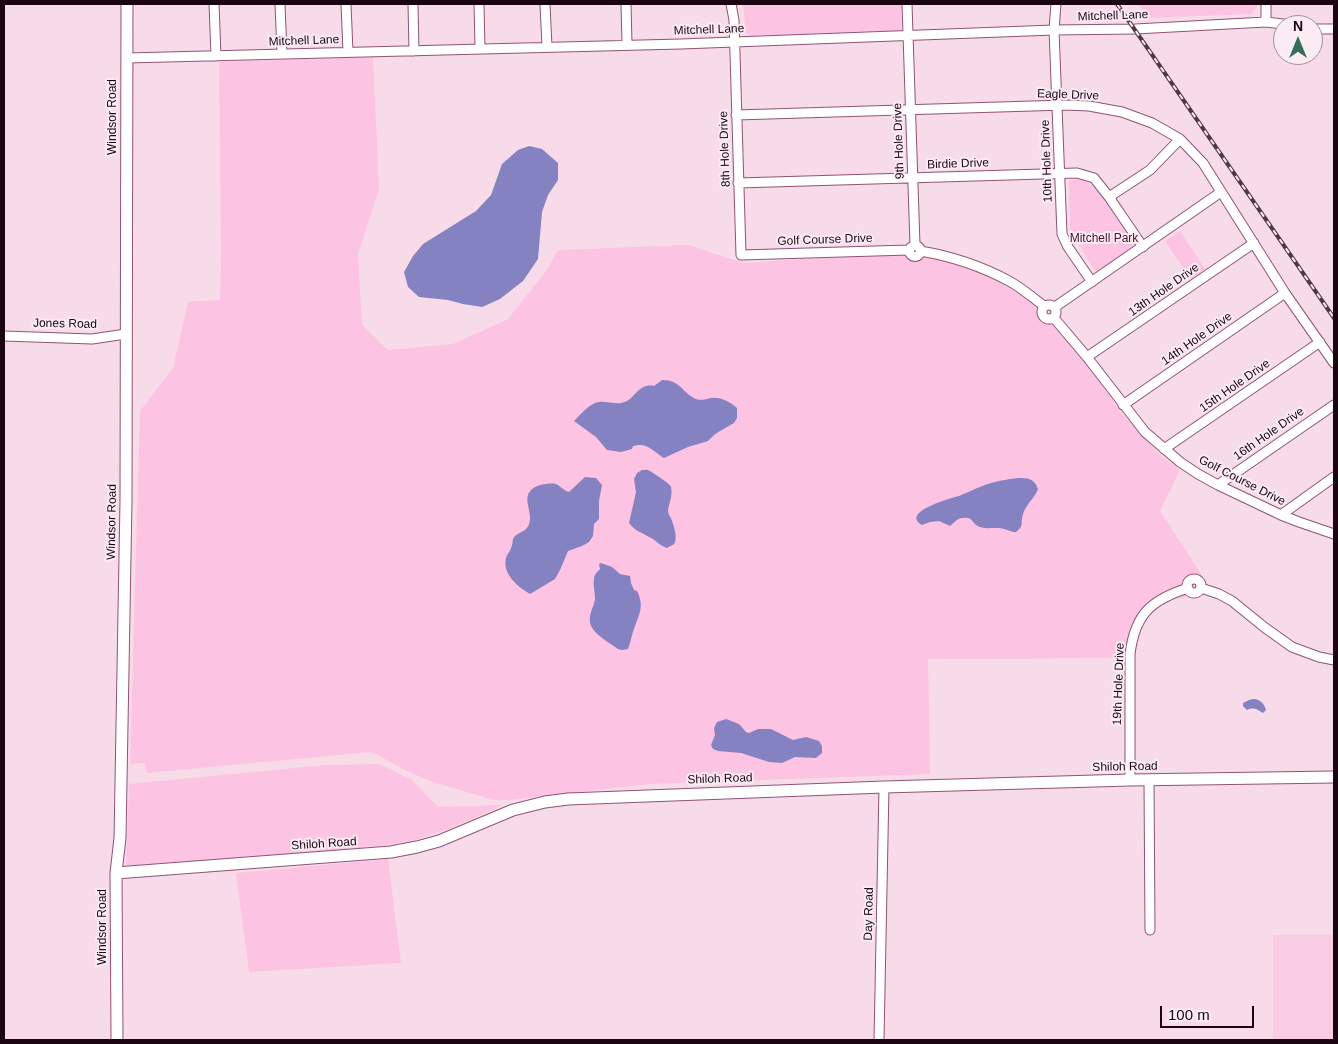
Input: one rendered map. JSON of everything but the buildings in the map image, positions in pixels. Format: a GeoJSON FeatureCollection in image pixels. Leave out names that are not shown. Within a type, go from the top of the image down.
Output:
{"type":"FeatureCollection","features":[{"type":"Feature","properties":{"kind":"main road","name":"Windsor Road"},"geometry":{"type":"LineString","coordinates":[[117,1040],[116,873],[120,829],[126,510],[126,4]]}},
{"type":"Feature","properties":{"kind":"main road","name":"Shiloh Road"},"geometry":{"type":"LineString","coordinates":[[116,873],[391,852],[439,841],[513,810],[545,802],[568,799],[884,787],[1130,780],[1334,777]]}},
{"type":"Feature","properties":{"kind":"street"},"geometry":{"type":"LineString","coordinates":[[214,4],[216,56]]}},
{"type":"Feature","properties":{"kind":"street"},"geometry":{"type":"LineString","coordinates":[[280,4],[282,54]]}},
{"type":"Feature","properties":{"kind":"street"},"geometry":{"type":"LineString","coordinates":[[346,4],[348,52]]}},
{"type":"Feature","properties":{"kind":"street"},"geometry":{"type":"LineString","coordinates":[[413,4],[414,51]]}},
{"type":"Feature","properties":{"kind":"street"},"geometry":{"type":"LineString","coordinates":[[479,4],[480,49]]}},
{"type":"Feature","properties":{"kind":"street"},"geometry":{"type":"LineString","coordinates":[[546,4],[547,47]]}},
{"type":"Feature","properties":{"kind":"street"},"geometry":{"type":"LineString","coordinates":[[626,4],[627,44]]}},
{"type":"Feature","properties":{"kind":"street","name":"8th Hole Drive"},"geometry":{"type":"LineString","coordinates":[[732,4],[741,255]]}},
{"type":"Feature","properties":{"kind":"street","name":"9th Hole Drive"},"geometry":{"type":"LineString","coordinates":[[907,4],[915,249]]}},
{"type":"Feature","properties":{"kind":"street","name":"10th Hole Drive"},"geometry":{"type":"LineString","coordinates":[[1056,4],[1054,30],[1062,234],[1068,247],[1092,282]]}},
{"type":"Feature","properties":{"kind":"street"},"geometry":{"type":"LineString","coordinates":[[1266,4],[1266,22]]}},
{"type":"Feature","properties":{"kind":"street","name":"Mitchell Lane"},"geometry":{"type":"LineString","coordinates":[[127,58],[681,44],[1273,23]]}},
{"type":"Feature","properties":{"kind":"street","name":"Eagle Drive"},"geometry":{"type":"LineString","coordinates":[[736,114],[1058,105],[1090,106],[1122,112],[1152,124],[1180,139],[1203,163],[1285,293],[1334,363]]}},
{"type":"Feature","properties":{"kind":"street"},"geometry":{"type":"LineString","coordinates":[[1109,197],[1150,170],[1180,139]]}},
{"type":"Feature","properties":{"kind":"street","name":"Birdie Drive"},"geometry":{"type":"LineString","coordinates":[[738,183],[1078,173],[1094,178],[1143,247]]}},
{"type":"Feature","properties":{"kind":"street"},"geometry":{"type":"LineString","coordinates":[[1055,308],[1221,192]]}},
{"type":"Feature","properties":{"kind":"street","name":"13th Hole Drive"},"geometry":{"type":"LineString","coordinates":[[1088,357],[1254,243]]}},
{"type":"Feature","properties":{"kind":"street","name":"Golf Course Drive"},"geometry":{"type":"LineString","coordinates":[[741,255],[915,249],[979,266],[1011,282],[1044,306]]}},
{"type":"Feature","properties":{"kind":"street","name":"14th Hole Drive"},"geometry":{"type":"LineString","coordinates":[[1123,405],[1285,293]]}},
{"type":"Feature","properties":{"kind":"street"},"geometry":{"type":"LineString","coordinates":[[1050,304],[1055,308],[1056,314],[1054,318],[1049,319],[1043,316],[1044,306],[1050,304]]}},
{"type":"Feature","properties":{"kind":"street","name":"Golf Course Drive"},"geometry":{"type":"LineString","coordinates":[[1054,318],[1088,357],[1145,432],[1180,462],[1218,485],[1280,514],[1334,534]]}},
{"type":"Feature","properties":{"kind":"street","name":"Jones Road"},"geometry":{"type":"LineString","coordinates":[[4,336],[92,339],[126,334]]}},
{"type":"Feature","properties":{"kind":"street","name":"15th Hole Drive"},"geometry":{"type":"LineString","coordinates":[[1164,449],[1320,342]]}},
{"type":"Feature","properties":{"kind":"street","name":"16th Hole Drive"},"geometry":{"type":"LineString","coordinates":[[1218,485],[1334,405]]}},
{"type":"Feature","properties":{"kind":"street"},"geometry":{"type":"LineString","coordinates":[[1280,514],[1334,477]]}},
{"type":"Feature","properties":{"kind":"street","name":"19th Hole Drive"},"geometry":{"type":"LineString","coordinates":[[1130,780],[1130,654],[1136,628],[1140,619],[1156,603],[1165,596],[1188,588],[1190,581],[1194,579],[1200,582],[1201,588],[1232,601],[1292,647],[1334,660]]}},
{"type":"Feature","properties":{"kind":"street"},"geometry":{"type":"LineString","coordinates":[[1149,780],[1150,930]]}},
{"type":"Feature","properties":{"kind":"street","name":"Day Road"},"geometry":{"type":"LineString","coordinates":[[879,1040],[884,787]]}},
{"type":"Feature","properties":{"kind":"shaded area"},"geometry":{"type":"Polygon","coordinates":[[[529,146],[542,149],[558,163],[558,180],[548,195],[542,212],[538,259],[523,281],[500,299],[482,307],[448,300],[419,297],[408,287],[404,272],[413,256],[423,244],[476,211],[491,195],[502,164],[518,150],[529,146]]]}},
{"type":"Feature","properties":{"kind":"shaded area"},"geometry":{"type":"Polygon","coordinates":[[[662,380],[677,384],[696,399],[715,398],[728,402],[737,408],[737,418],[734,423],[715,434],[708,441],[688,447],[664,458],[643,445],[633,446],[632,449],[621,452],[607,450],[596,437],[574,421],[592,404],[627,401],[645,386],[654,386],[662,380]]]}},
{"type":"Feature","properties":{"kind":"shaded area"},"geometry":{"type":"Polygon","coordinates":[[[642,470],[650,471],[671,487],[668,512],[674,526],[676,539],[674,544],[667,548],[636,530],[629,523],[636,492],[634,479],[637,473],[642,470]]]}},
{"type":"Feature","properties":{"kind":"shaded area"},"geometry":{"type":"Polygon","coordinates":[[[585,477],[596,478],[602,485],[599,501],[599,519],[594,524],[593,536],[589,542],[568,551],[555,579],[530,594],[512,579],[505,564],[514,537],[526,529],[530,522],[527,499],[529,493],[540,485],[550,484],[556,484],[569,492],[585,477]]]}},
{"type":"Feature","properties":{"kind":"shaded area"},"geometry":{"type":"Polygon","coordinates":[[[1018,478],[1030,479],[1038,489],[1024,510],[1021,526],[1016,532],[1001,528],[979,527],[968,518],[959,519],[950,526],[939,521],[922,525],[917,520],[917,515],[929,506],[990,483],[1018,478]]]}},
{"type":"Feature","properties":{"kind":"shaded area"},"geometry":{"type":"Polygon","coordinates":[[[599,564],[612,567],[620,574],[630,576],[634,590],[637,591],[639,596],[640,613],[628,649],[618,649],[600,636],[591,626],[590,615],[595,599],[594,578],[600,569],[599,564]]]}},
{"type":"Feature","properties":{"kind":"shaded area"},"geometry":{"type":"Polygon","coordinates":[[[1253,699],[1263,703],[1266,710],[1263,713],[1255,709],[1247,710],[1243,706],[1243,703],[1253,699]]]}},
{"type":"Feature","properties":{"kind":"shaded area"},"geometry":{"type":"Polygon","coordinates":[[[726,719],[739,724],[749,733],[758,729],[771,729],[793,740],[806,737],[819,741],[822,746],[822,753],[816,758],[795,757],[782,763],[769,762],[741,753],[718,751],[713,749],[711,745],[715,735],[714,728],[717,722],[726,719]]]}},
{"type":"Feature","properties":{"kind":"shaded area"},"geometry":{"type":"Polygon","coordinates":[[[1273,935],[1334,935],[1334,1040],[1273,1040],[1273,935]]]}},
{"type":"Feature","properties":{"kind":"green space"},"geometry":{"type":"Polygon","coordinates":[[[743,4],[901,4],[901,32],[751,36],[746,33],[743,4]]]}},
{"type":"Feature","properties":{"kind":"green space"},"geometry":{"type":"Polygon","coordinates":[[[1139,4],[1257,4],[1257,7],[1251,14],[1148,18],[1139,4]]]}},
{"type":"Feature","properties":{"kind":"green space"},"geometry":{"type":"Polygon","coordinates":[[[373,57],[379,189],[358,254],[362,325],[388,350],[453,344],[508,319],[546,271],[558,250],[689,245],[743,263],[903,255],[957,262],[1012,287],[1031,300],[1082,357],[1120,411],[1159,454],[1180,470],[1160,511],[1209,586],[1199,595],[1151,603],[1126,658],[928,659],[930,774],[650,784],[509,800],[494,800],[433,782],[370,752],[147,773],[145,763],[130,764],[140,411],[173,368],[188,302],[220,300],[219,62],[373,57]]]}},
{"type":"Feature","properties":{"kind":"green space","name":"Mitchell Park"},"geometry":{"type":"Polygon","coordinates":[[[1069,180],[1083,180],[1098,189],[1134,239],[1132,249],[1101,271],[1094,270],[1070,229],[1069,180]]]}},
{"type":"Feature","properties":{"kind":"green space"},"geometry":{"type":"Polygon","coordinates":[[[1180,231],[1205,269],[1191,279],[1165,241],[1180,231]]]}},
{"type":"Feature","properties":{"kind":"green space"},"geometry":{"type":"Polygon","coordinates":[[[379,764],[412,780],[438,807],[503,805],[451,828],[409,842],[314,853],[126,866],[129,784],[326,765],[379,764]]]}},
{"type":"Feature","properties":{"kind":"green space"},"geometry":{"type":"Polygon","coordinates":[[[388,859],[401,963],[249,972],[236,873],[388,859]]]}},
{"type":"Feature","properties":{"kind":"railway"},"geometry":{"type":"LineString","coordinates":[[1117,4],[1334,318]]}}]}
